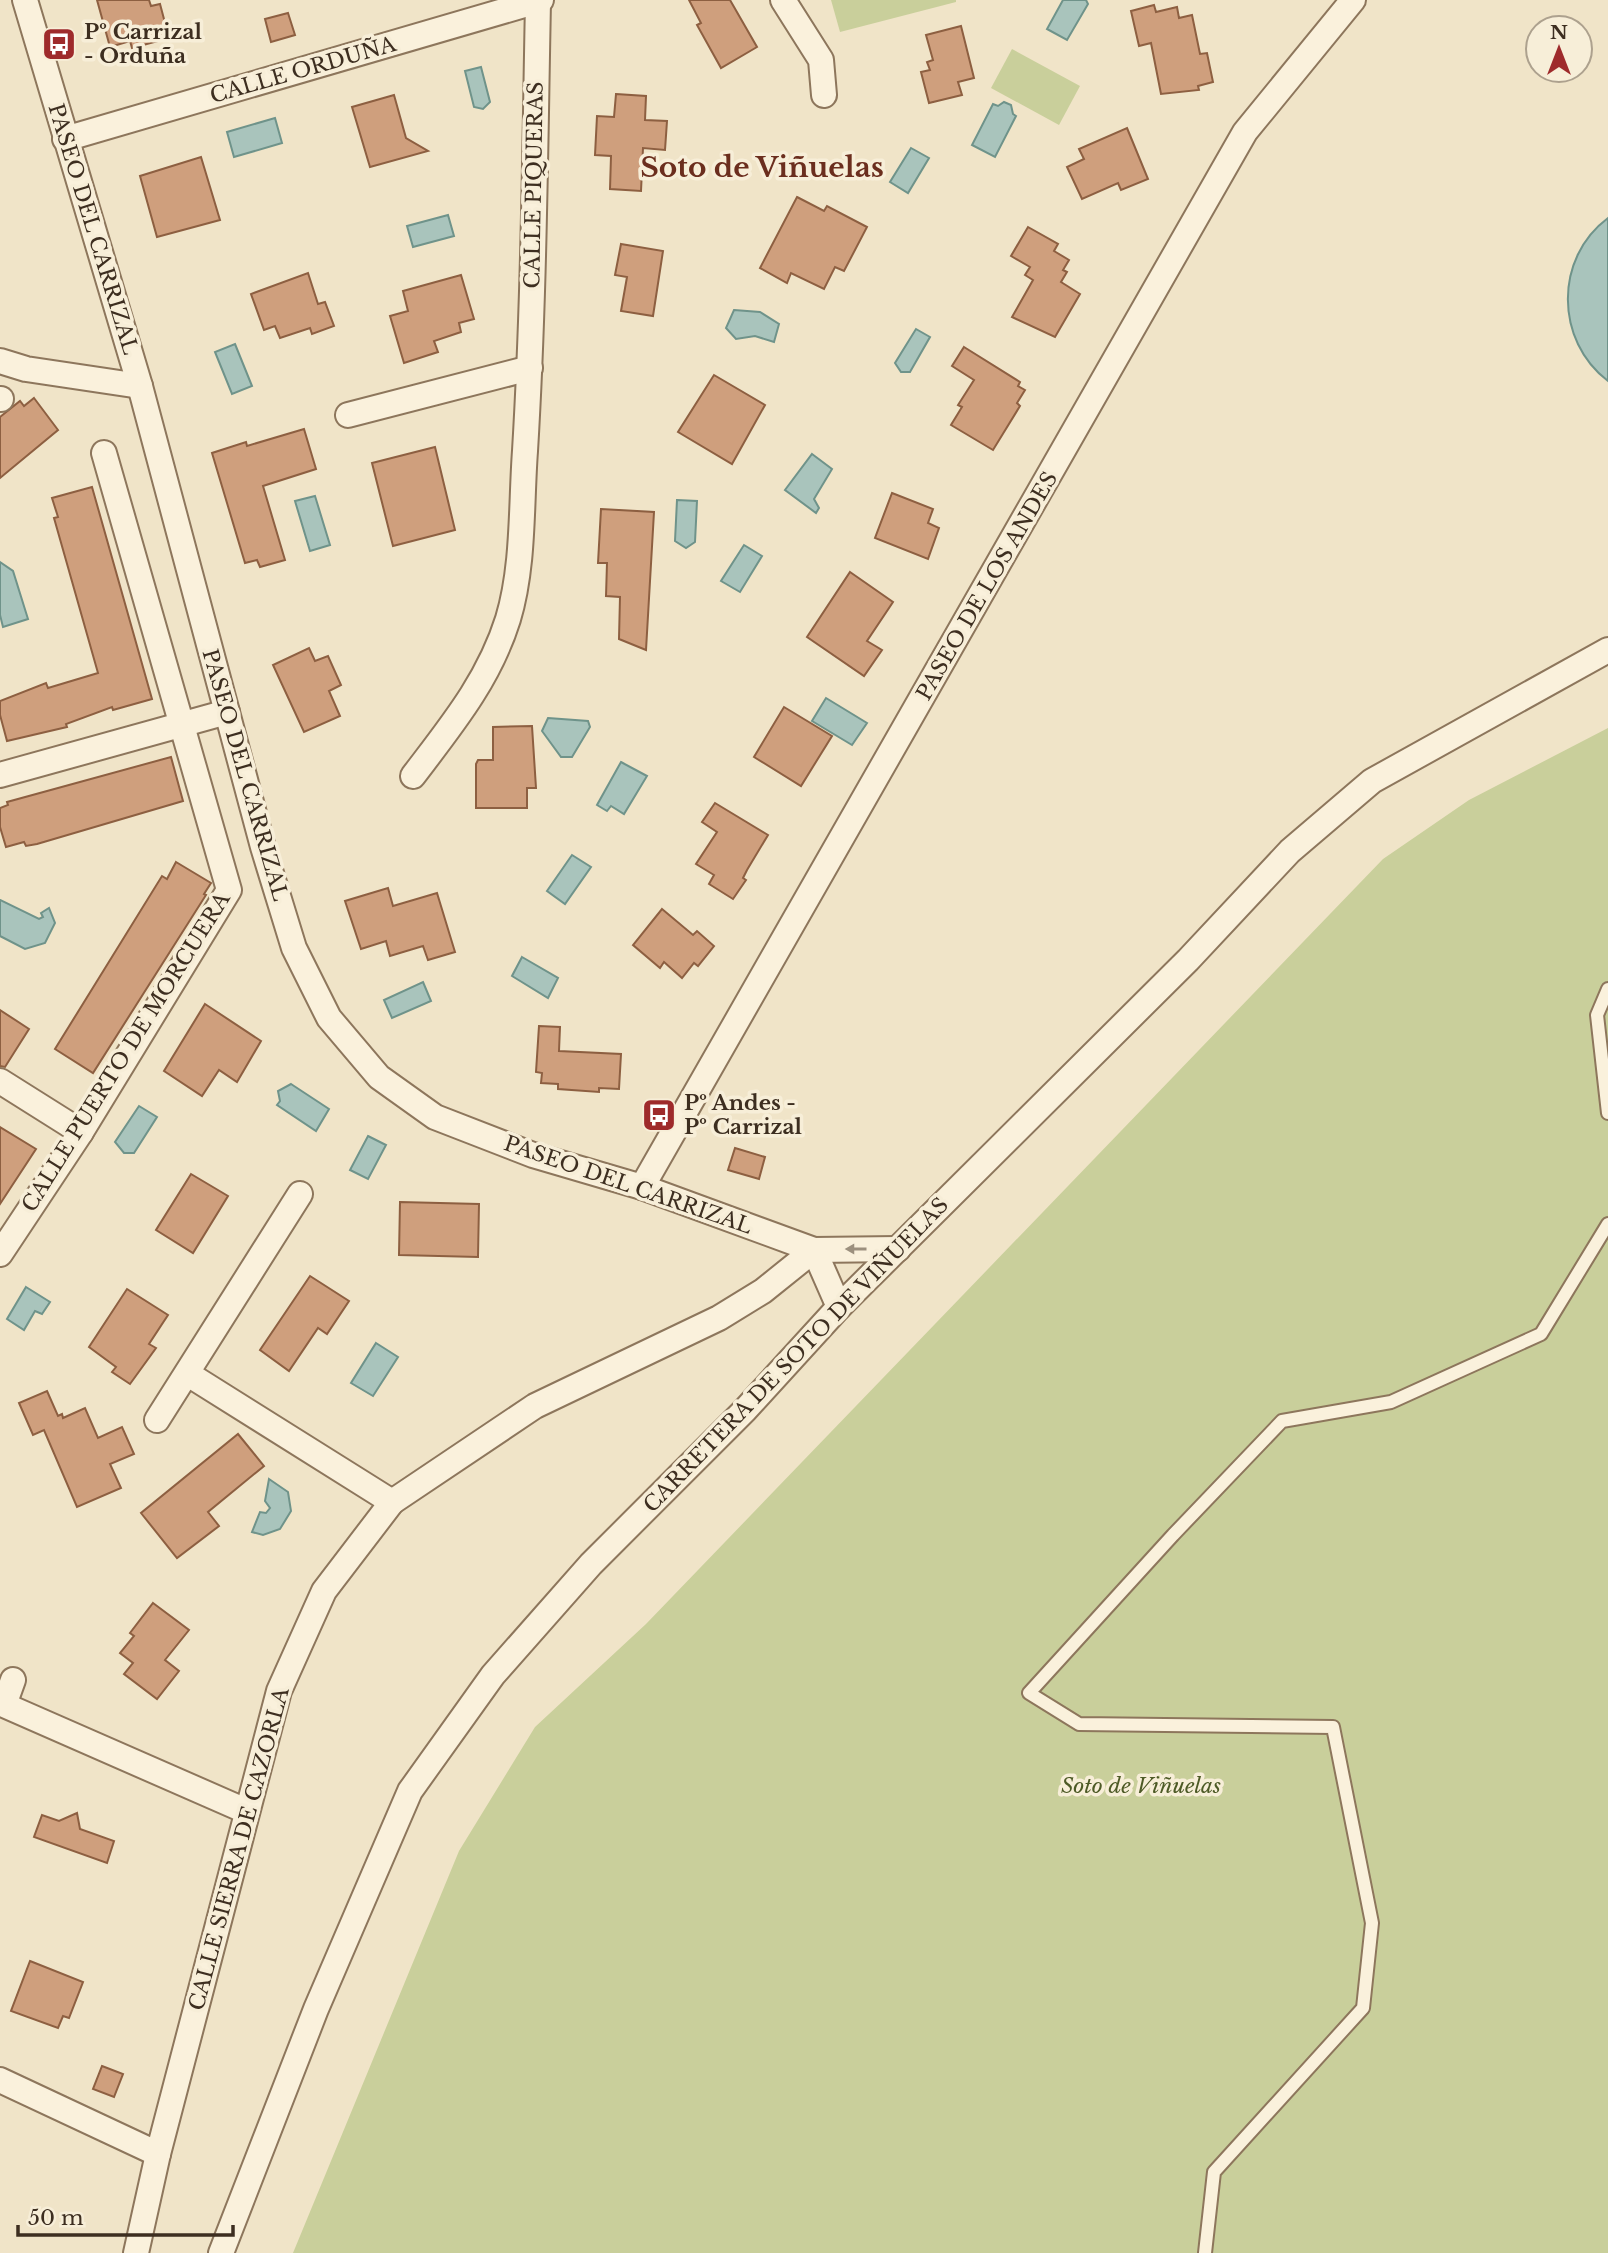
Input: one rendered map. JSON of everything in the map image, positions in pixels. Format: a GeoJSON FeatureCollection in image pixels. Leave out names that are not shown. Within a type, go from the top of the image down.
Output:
{"type":"FeatureCollection","features":[{"type":"Feature","properties":{"kind":"street","name":"PASEO DEL CARRIZAL"},"geometry":{"type":"LineString","coordinates":[[25,0],[139,386],[294,948],[329,1018],[379,1077],[435,1117],[533,1155],[642,1187],[814,1250],[898,1249]]}},
{"type":"Feature","properties":{"kind":"street"},"geometry":{"type":"LineString","coordinates":[[783,0],[821,60],[824,95]]}},
{"type":"Feature","properties":{"kind":"street","name":"PASEO DE LOS ANDES"},"geometry":{"type":"LineString","coordinates":[[642,1187],[1245,132],[1353,0]]}},
{"type":"Feature","properties":{"kind":"street","name":"CALLE ORDUÑA"},"geometry":{"type":"LineString","coordinates":[[65,139],[539,1]]}},
{"type":"Feature","properties":{"kind":"street","name":"CALLE PIQUERAS"},"geometry":{"type":"LineString","coordinates":[[413,776],[469,703],[492,661],[508,617],[517,569],[530,368],[539,1]]}},
{"type":"Feature","properties":{"kind":"street"},"geometry":{"type":"LineString","coordinates":[[0,361],[26,369],[139,386]]}},
{"type":"Feature","properties":{"kind":"street"},"geometry":{"type":"LineString","coordinates":[[348,415],[530,368]]}},
{"type":"Feature","properties":{"kind":"street","name":"CALLE PUERTO DE MORCUERA"},"geometry":{"type":"LineString","coordinates":[[0,1254],[81,1132],[229,890],[104,453]]}},
{"type":"Feature","properties":{"kind":"street","name":"CARRETERA DE SOTO DE VIÑUELAS"},"geometry":{"type":"LineString","coordinates":[[221,2253],[316,2009],[410,1791],[494,1675],[591,1564],[745,1410],[839,1307],[1188,960],[1290,851],[1372,781],[1608,650]]}},
{"type":"Feature","properties":{"kind":"street"},"geometry":{"type":"LineString","coordinates":[[0,775],[227,712]]}},
{"type":"Feature","properties":{"kind":"street"},"geometry":{"type":"LineString","coordinates":[[0,1081],[81,1132]]}},
{"type":"Feature","properties":{"kind":"street"},"geometry":{"type":"LineString","coordinates":[[157,1420],[300,1194]]}},
{"type":"Feature","properties":{"kind":"street"},"geometry":{"type":"LineString","coordinates":[[814,1250],[839,1307]]}},
{"type":"Feature","properties":{"kind":"street","name":"CALLE SIERRA DE CAZORLA"},"geometry":{"type":"LineString","coordinates":[[136,2253],[158,2154],[279,1690],[324,1591],[392,1502],[535,1406],[719,1318],[763,1291],[814,1250]]}},
{"type":"Feature","properties":{"kind":"street"},"geometry":{"type":"LineString","coordinates":[[188,1374],[392,1502]]}},
{"type":"Feature","properties":{"kind":"street"},"geometry":{"type":"LineString","coordinates":[[13,1681],[4,1705],[246,1811]]}},
{"type":"Feature","properties":{"kind":"street"},"geometry":{"type":"LineString","coordinates":[[0,2080],[158,2154]]}},
{"type":"Feature","properties":{"kind":"lane"},"geometry":{"type":"LineString","coordinates":[[1608,989],[1597,1015],[1608,1113]]}},
{"type":"Feature","properties":{"kind":"lane"},"geometry":{"type":"LineString","coordinates":[[1205,2253],[1214,2172],[1363,2008],[1372,1923],[1333,1727],[1079,1724],[1029,1693],[1173,1535],[1283,1421],[1391,1402],[1541,1334],[1608,1224]]}},
{"type":"Feature","properties":{"kind":"green space"},"geometry":{"type":"Polygon","coordinates":[[[831,0],[956,0],[956,2],[840,32],[831,0]]]}},
{"type":"Feature","properties":{"kind":"green space"},"geometry":{"type":"Polygon","coordinates":[[[1012,49],[1080,86],[1059,125],[991,88],[1012,49]]]}},
{"type":"Feature","properties":{"kind":"green space","name":"Soto de Viñuelas"},"geometry":{"type":"Polygon","coordinates":[[[1608,728],[1608,2253],[293,2253],[459,1851],[535,1727],[646,1624],[1383,859],[1469,800],[1608,728]]]}},
{"type":"Feature","properties":{"kind":"water"},"geometry":{"type":"Polygon","coordinates":[[[1063,0],[1086,0],[1088,4],[1067,40],[1047,29],[1063,0]]]}},
{"type":"Feature","properties":{"kind":"water"},"geometry":{"type":"Polygon","coordinates":[[[481,67],[490,102],[483,109],[474,107],[465,71],[481,67]]]}},
{"type":"Feature","properties":{"kind":"water"},"geometry":{"type":"Polygon","coordinates":[[[1004,102],[1011,105],[1016,116],[995,157],[972,145],[993,104],[998,106],[1004,102]]]}},
{"type":"Feature","properties":{"kind":"water"},"geometry":{"type":"Polygon","coordinates":[[[275,118],[282,143],[234,157],[227,132],[275,118]]]}},
{"type":"Feature","properties":{"kind":"water"},"geometry":{"type":"Polygon","coordinates":[[[911,148],[929,158],[908,193],[890,182],[911,148]]]}},
{"type":"Feature","properties":{"kind":"water"},"geometry":{"type":"Polygon","coordinates":[[[448,215],[454,236],[413,247],[407,226],[448,215]]]}},
{"type":"Feature","properties":{"kind":"water"},"geometry":{"type":"Polygon","coordinates":[[[1608,218],[1608,381],[1591,364],[1578,344],[1570,322],[1568,300],[1570,277],[1578,255],[1590,235],[1608,218]]]}},
{"type":"Feature","properties":{"kind":"water"},"geometry":{"type":"Polygon","coordinates":[[[734,310],[760,312],[779,324],[774,342],[755,336],[736,339],[726,328],[734,310]]]}},
{"type":"Feature","properties":{"kind":"water"},"geometry":{"type":"Polygon","coordinates":[[[916,329],[930,337],[910,372],[901,372],[895,363],[916,329]]]}},
{"type":"Feature","properties":{"kind":"water"},"geometry":{"type":"Polygon","coordinates":[[[235,344],[252,386],[232,394],[215,352],[235,344]]]}},
{"type":"Feature","properties":{"kind":"water"},"geometry":{"type":"Polygon","coordinates":[[[812,454],[832,469],[814,499],[819,508],[816,513],[785,490],[812,454]]]}},
{"type":"Feature","properties":{"kind":"water"},"geometry":{"type":"Polygon","coordinates":[[[315,496],[330,545],[310,551],[295,501],[315,496]]]}},
{"type":"Feature","properties":{"kind":"water"},"geometry":{"type":"Polygon","coordinates":[[[677,500],[697,501],[695,542],[686,548],[675,541],[677,500]]]}},
{"type":"Feature","properties":{"kind":"water"},"geometry":{"type":"Polygon","coordinates":[[[744,545],[762,556],[740,592],[721,581],[744,545]]]}},
{"type":"Feature","properties":{"kind":"water"},"geometry":{"type":"Polygon","coordinates":[[[0,562],[13,571],[28,619],[3,627],[0,615],[0,562]]]}},
{"type":"Feature","properties":{"kind":"water"},"geometry":{"type":"Polygon","coordinates":[[[826,698],[867,723],[852,745],[812,721],[826,698]]]}},
{"type":"Feature","properties":{"kind":"water"},"geometry":{"type":"Polygon","coordinates":[[[548,718],[588,721],[590,727],[572,757],[561,757],[542,731],[548,718]]]}},
{"type":"Feature","properties":{"kind":"water"},"geometry":{"type":"Polygon","coordinates":[[[621,762],[647,776],[624,814],[611,806],[607,811],[597,805],[621,762]]]}},
{"type":"Feature","properties":{"kind":"water"},"geometry":{"type":"Polygon","coordinates":[[[572,855],[591,867],[565,904],[547,891],[572,855]]]}},
{"type":"Feature","properties":{"kind":"water"},"geometry":{"type":"Polygon","coordinates":[[[0,900],[39,919],[43,917],[41,913],[49,908],[55,923],[45,943],[25,949],[0,936],[0,900]]]}},
{"type":"Feature","properties":{"kind":"water"},"geometry":{"type":"Polygon","coordinates":[[[522,957],[558,978],[548,998],[512,976],[522,957]]]}},
{"type":"Feature","properties":{"kind":"water"},"geometry":{"type":"Polygon","coordinates":[[[423,982],[431,1001],[392,1018],[384,1000],[423,982]]]}},
{"type":"Feature","properties":{"kind":"water"},"geometry":{"type":"Polygon","coordinates":[[[291,1084],[329,1109],[316,1131],[277,1105],[280,1101],[278,1091],[291,1084]]]}},
{"type":"Feature","properties":{"kind":"water"},"geometry":{"type":"Polygon","coordinates":[[[139,1106],[157,1117],[134,1153],[124,1153],[115,1142],[139,1106]]]}},
{"type":"Feature","properties":{"kind":"water"},"geometry":{"type":"Polygon","coordinates":[[[368,1136],[386,1145],[368,1179],[350,1170],[368,1136]]]}},
{"type":"Feature","properties":{"kind":"water"},"geometry":{"type":"Polygon","coordinates":[[[26,1287],[50,1302],[42,1314],[35,1311],[24,1330],[7,1319],[26,1287]]]}},
{"type":"Feature","properties":{"kind":"water"},"geometry":{"type":"Polygon","coordinates":[[[376,1343],[398,1357],[373,1396],[351,1383],[376,1343]]]}},
{"type":"Feature","properties":{"kind":"water"},"geometry":{"type":"Polygon","coordinates":[[[269,1479],[288,1492],[291,1511],[280,1529],[263,1535],[252,1532],[260,1512],[266,1513],[270,1508],[265,1501],[269,1479]]]}},
{"type":"Feature","properties":{"kind":"building"},"geometry":{"type":"Polygon","coordinates":[[[97,0],[149,0],[151,6],[160,4],[169,38],[132,48],[130,41],[110,47],[97,0]]]}},
{"type":"Feature","properties":{"kind":"building"},"geometry":{"type":"Polygon","coordinates":[[[689,0],[730,0],[757,47],[721,68],[697,25],[701,23],[689,0]]]}},
{"type":"Feature","properties":{"kind":"building"},"geometry":{"type":"Polygon","coordinates":[[[1154,5],[1156,12],[1177,7],[1179,18],[1192,15],[1200,54],[1207,53],[1213,82],[1198,86],[1199,90],[1161,94],[1151,43],[1139,46],[1131,11],[1154,5]]]}},
{"type":"Feature","properties":{"kind":"building"},"geometry":{"type":"Polygon","coordinates":[[[288,13],[295,35],[271,42],[265,19],[288,13]]]}},
{"type":"Feature","properties":{"kind":"building"},"geometry":{"type":"Polygon","coordinates":[[[961,26],[974,78],[958,82],[962,95],[929,103],[921,72],[930,70],[927,62],[933,60],[926,35],[961,26]]]}},
{"type":"Feature","properties":{"kind":"building"},"geometry":{"type":"Polygon","coordinates":[[[616,94],[646,96],[645,120],[667,121],[665,150],[643,148],[641,191],[610,189],[611,156],[595,155],[597,116],[614,117],[616,94]]]}},
{"type":"Feature","properties":{"kind":"building"},"geometry":{"type":"Polygon","coordinates":[[[394,95],[406,138],[428,151],[370,167],[352,107],[394,95]]]}},
{"type":"Feature","properties":{"kind":"building"},"geometry":{"type":"Polygon","coordinates":[[[1127,128],[1148,179],[1121,190],[1118,183],[1082,199],[1067,167],[1084,159],[1079,149],[1127,128]]]}},
{"type":"Feature","properties":{"kind":"building"},"geometry":{"type":"Polygon","coordinates":[[[201,157],[220,220],[157,237],[140,176],[201,157]]]}},
{"type":"Feature","properties":{"kind":"building"},"geometry":{"type":"Polygon","coordinates":[[[797,197],[824,211],[827,206],[867,227],[844,271],[835,267],[824,289],[791,273],[787,283],[760,268],[797,197]]]}},
{"type":"Feature","properties":{"kind":"building"},"geometry":{"type":"Polygon","coordinates":[[[1028,227],[1058,244],[1054,251],[1069,260],[1063,270],[1067,272],[1061,282],[1080,294],[1055,337],[1012,317],[1033,280],[1025,275],[1030,267],[1011,256],[1028,227]]]}},
{"type":"Feature","properties":{"kind":"building"},"geometry":{"type":"Polygon","coordinates":[[[621,244],[663,251],[653,316],[621,311],[627,277],[615,275],[621,244]]]}},
{"type":"Feature","properties":{"kind":"building"},"geometry":{"type":"Polygon","coordinates":[[[308,273],[318,304],[325,302],[334,326],[312,334],[310,328],[280,338],[275,326],[264,330],[251,294],[308,273]]]}},
{"type":"Feature","properties":{"kind":"building"},"geometry":{"type":"Polygon","coordinates":[[[461,275],[474,319],[459,323],[461,332],[434,341],[438,352],[404,363],[390,316],[408,311],[403,291],[461,275]]]}},
{"type":"Feature","properties":{"kind":"building"},"geometry":{"type":"Polygon","coordinates":[[[964,347],[1020,382],[1018,386],[1025,390],[1017,403],[1020,406],[993,450],[951,425],[962,407],[958,405],[974,380],[952,366],[964,347]]]}},
{"type":"Feature","properties":{"kind":"building"},"geometry":{"type":"Polygon","coordinates":[[[714,375],[765,405],[732,464],[678,432],[714,375]]]}},
{"type":"Feature","properties":{"kind":"building"},"geometry":{"type":"Polygon","coordinates":[[[34,398],[58,430],[0,478],[0,417],[20,401],[24,406],[34,398]]]}},
{"type":"Feature","properties":{"kind":"building"},"geometry":{"type":"Polygon","coordinates":[[[304,429],[316,469],[263,486],[285,560],[260,567],[257,560],[245,563],[212,453],[304,429]]]}},
{"type":"Feature","properties":{"kind":"building"},"geometry":{"type":"Polygon","coordinates":[[[435,447],[455,530],[393,546],[372,463],[435,447]]]}},
{"type":"Feature","properties":{"kind":"building"},"geometry":{"type":"Polygon","coordinates":[[[92,487],[152,699],[113,710],[112,707],[66,724],[67,727],[7,741],[0,715],[0,701],[46,683],[48,688],[98,673],[54,518],[58,517],[52,498],[92,487]]]}},
{"type":"Feature","properties":{"kind":"building"},"geometry":{"type":"Polygon","coordinates":[[[892,493],[933,509],[928,523],[939,528],[928,559],[875,538],[892,493]]]}},
{"type":"Feature","properties":{"kind":"building"},"geometry":{"type":"Polygon","coordinates":[[[601,509],[654,512],[646,650],[619,639],[620,597],[606,596],[607,563],[598,563],[601,509]]]}},
{"type":"Feature","properties":{"kind":"building"},"geometry":{"type":"Polygon","coordinates":[[[850,572],[893,602],[867,641],[882,650],[864,676],[807,637],[850,572]]]}},
{"type":"Feature","properties":{"kind":"building"},"geometry":{"type":"Polygon","coordinates":[[[309,648],[315,661],[328,656],[341,685],[329,691],[340,716],[304,732],[273,665],[309,648]]]}},
{"type":"Feature","properties":{"kind":"building"},"geometry":{"type":"Polygon","coordinates":[[[784,707],[832,736],[801,786],[754,757],[784,707]]]}},
{"type":"Feature","properties":{"kind":"building"},"geometry":{"type":"Polygon","coordinates":[[[532,726],[536,788],[527,788],[527,808],[476,808],[476,764],[478,760],[493,760],[493,727],[532,726]]]}},
{"type":"Feature","properties":{"kind":"building"},"geometry":{"type":"Polygon","coordinates":[[[171,757],[183,801],[37,844],[26,846],[24,842],[6,847],[0,827],[0,808],[8,805],[7,802],[171,757]]]}},
{"type":"Feature","properties":{"kind":"building"},"geometry":{"type":"Polygon","coordinates":[[[715,803],[768,835],[743,878],[746,880],[733,899],[709,884],[714,875],[696,864],[717,832],[702,822],[715,803]]]}},
{"type":"Feature","properties":{"kind":"building"},"geometry":{"type":"Polygon","coordinates":[[[176,862],[211,883],[93,1073],[55,1049],[162,876],[167,879],[176,862]]]}},
{"type":"Feature","properties":{"kind":"building"},"geometry":{"type":"Polygon","coordinates":[[[388,888],[393,906],[437,893],[455,952],[428,960],[423,946],[390,956],[386,941],[361,949],[345,901],[388,888]]]}},
{"type":"Feature","properties":{"kind":"building"},"geometry":{"type":"Polygon","coordinates":[[[662,909],[693,935],[697,931],[714,946],[698,966],[694,963],[682,978],[664,962],[660,968],[633,945],[662,909]]]}},
{"type":"Feature","properties":{"kind":"building"},"geometry":{"type":"Polygon","coordinates":[[[205,1004],[261,1041],[237,1082],[219,1070],[202,1096],[164,1071],[205,1004]]]}},
{"type":"Feature","properties":{"kind":"building"},"geometry":{"type":"Polygon","coordinates":[[[0,1010],[29,1029],[5,1067],[0,1066],[0,1010]]]}},
{"type":"Feature","properties":{"kind":"building"},"geometry":{"type":"Polygon","coordinates":[[[539,1026],[560,1027],[559,1051],[621,1054],[619,1089],[599,1088],[599,1092],[558,1089],[558,1084],[541,1083],[542,1073],[536,1072],[539,1026]]]}},
{"type":"Feature","properties":{"kind":"building"},"geometry":{"type":"Polygon","coordinates":[[[0,1127],[36,1149],[0,1204],[0,1127]]]}},
{"type":"Feature","properties":{"kind":"building"},"geometry":{"type":"Polygon","coordinates":[[[735,1148],[765,1157],[759,1179],[728,1170],[735,1148]]]}},
{"type":"Feature","properties":{"kind":"building"},"geometry":{"type":"Polygon","coordinates":[[[191,1174],[228,1196],[193,1253],[156,1230],[191,1174]]]}},
{"type":"Feature","properties":{"kind":"building"},"geometry":{"type":"Polygon","coordinates":[[[400,1202],[479,1204],[478,1257],[399,1255],[400,1202]]]}},
{"type":"Feature","properties":{"kind":"building"},"geometry":{"type":"Polygon","coordinates":[[[310,1276],[349,1301],[327,1334],[318,1328],[289,1371],[260,1350],[310,1276]]]}},
{"type":"Feature","properties":{"kind":"building"},"geometry":{"type":"Polygon","coordinates":[[[127,1289],[168,1315],[149,1344],[156,1348],[130,1384],[112,1372],[116,1367],[89,1347],[127,1289]]]}},
{"type":"Feature","properties":{"kind":"building"},"geometry":{"type":"Polygon","coordinates":[[[47,1391],[58,1416],[62,1414],[63,1418],[85,1408],[98,1438],[122,1427],[134,1454],[110,1464],[121,1488],[77,1507],[44,1430],[33,1435],[19,1403],[47,1391]]]}},
{"type":"Feature","properties":{"kind":"building"},"geometry":{"type":"Polygon","coordinates":[[[238,1434],[264,1466],[208,1512],[219,1526],[177,1558],[141,1513],[238,1434]]]}},
{"type":"Feature","properties":{"kind":"building"},"geometry":{"type":"Polygon","coordinates":[[[153,1603],[189,1630],[165,1660],[179,1671],[157,1699],[124,1674],[133,1663],[120,1653],[134,1636],[130,1633],[153,1603]]]}},
{"type":"Feature","properties":{"kind":"building"},"geometry":{"type":"Polygon","coordinates":[[[77,1813],[80,1829],[114,1841],[107,1863],[34,1837],[42,1815],[59,1821],[77,1813]]]}},
{"type":"Feature","properties":{"kind":"building"},"geometry":{"type":"Polygon","coordinates":[[[30,1961],[83,1982],[69,2018],[63,2016],[58,2028],[11,2011],[30,1961]]]}},
{"type":"Feature","properties":{"kind":"building"},"geometry":{"type":"Polygon","coordinates":[[[102,2066],[123,2074],[114,2097],[93,2089],[102,2066]]]}},
{"type":"Feature","properties":{"kind":"place","name":"Pº Carrizal - Orduña"},"geometry":{"type":"Point","coordinates":[59,44]}},
{"type":"Feature","properties":{"kind":"place","name":"Pº Andes - Pº Carrizal"},"geometry":{"type":"Point","coordinates":[659,1115]}},
{"type":"Feature","properties":{"kind":"district","name":"Soto de Viñuelas"},"geometry":{"type":"Point","coordinates":[762,167]}}]}
